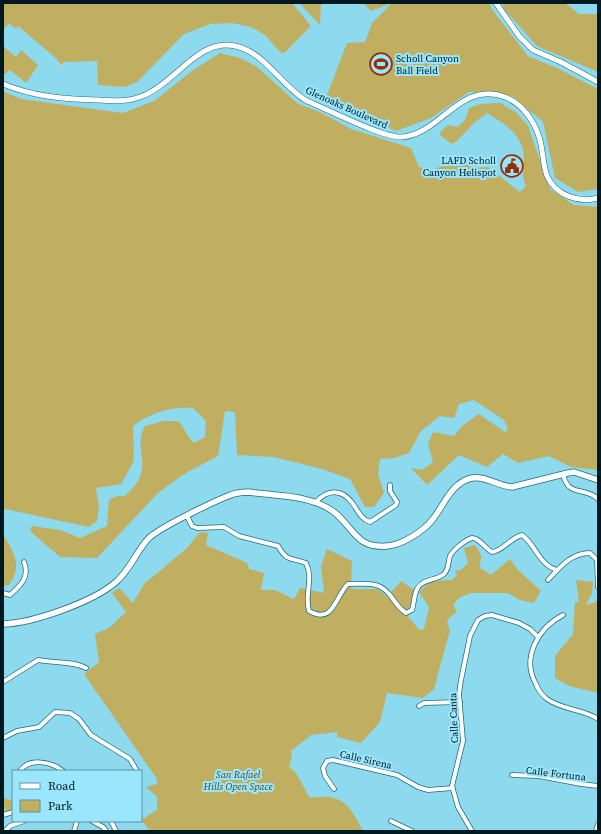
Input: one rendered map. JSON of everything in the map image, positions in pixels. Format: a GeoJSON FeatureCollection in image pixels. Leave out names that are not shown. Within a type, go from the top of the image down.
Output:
{"type":"FeatureCollection","features":[{"type":"Feature","properties":{"kind":"main road"},"geometry":{"type":"LineString","coordinates":[[3,624],[28,621],[96,595],[115,583],[124,574],[149,537],[187,516],[239,492],[249,492],[315,503],[334,512],[359,540],[377,547],[389,546],[398,543],[426,526],[453,489],[470,478],[485,479],[505,487],[512,488],[574,472],[598,480]]}},
{"type":"Feature","properties":{"kind":"street"},"geometry":{"type":"LineString","coordinates":[[496,3],[518,36],[533,50],[561,62],[598,82]]}},
{"type":"Feature","properties":{"kind":"street","name":"Glenoaks Boulevard"},"geometry":{"type":"LineString","coordinates":[[3,84],[32,94],[51,98],[119,101],[131,100],[161,87],[191,60],[209,48],[226,45],[236,46],[253,53],[295,93],[307,101],[384,134],[401,137],[410,136],[425,130],[447,111],[462,101],[479,96],[496,95],[515,102],[528,115],[540,141],[548,177],[556,188],[575,199],[598,198]]}},
{"type":"Feature","properties":{"kind":"street"},"geometry":{"type":"LineString","coordinates":[[563,474],[565,482],[570,488],[579,492],[591,493],[598,499]]}},
{"type":"Feature","properties":{"kind":"street"},"geometry":{"type":"LineString","coordinates":[[315,503],[322,494],[333,491],[339,493],[352,502],[362,517],[370,522],[396,505],[397,502],[390,491],[390,485]]}},
{"type":"Feature","properties":{"kind":"street"},"geometry":{"type":"LineString","coordinates":[[187,516],[192,526],[197,528],[224,527],[238,536],[278,546],[282,554],[289,559],[306,563],[310,584],[307,605],[309,611],[315,614],[329,612],[335,606],[343,588],[348,584],[373,583],[383,587],[400,610],[406,613],[412,610],[417,590],[429,579],[444,574],[449,566],[450,556],[457,548],[471,538],[476,539],[492,552],[497,551],[515,537],[522,535],[528,540],[547,566],[557,570]]}},
{"type":"Feature","properties":{"kind":"street"},"geometry":{"type":"LineString","coordinates":[[548,580],[570,558],[581,553],[590,553],[597,560],[598,587]]}},
{"type":"Feature","properties":{"kind":"street"},"geometry":{"type":"LineString","coordinates":[[3,594],[10,595],[27,576],[27,570],[24,562]]}},
{"type":"Feature","properties":{"kind":"street","name":"Calle Canta"},"geometry":{"type":"LineString","coordinates":[[472,831],[458,807],[453,788],[453,777],[461,755],[463,741],[460,702],[461,680],[470,636],[478,620],[484,616],[492,615],[519,623],[530,629],[538,637]]}},
{"type":"Feature","properties":{"kind":"street"},"geometry":{"type":"LineString","coordinates":[[563,615],[554,619],[538,637],[530,658],[532,678],[539,691],[545,698],[554,703],[591,715],[598,719]]}},
{"type":"Feature","properties":{"kind":"street"},"geometry":{"type":"LineString","coordinates":[[3,682],[38,660],[53,663],[79,664],[86,668]]}},
{"type":"Feature","properties":{"kind":"street"},"geometry":{"type":"LineString","coordinates":[[419,706],[424,703],[460,702]]}},
{"type":"Feature","properties":{"kind":"street"},"geometry":{"type":"LineString","coordinates":[[3,738],[16,731],[39,727],[55,712],[70,713],[79,719],[91,735],[130,759],[136,770]]}},
{"type":"Feature","properties":{"kind":"street","name":"Calle Sirena"},"geometry":{"type":"LineString","coordinates":[[334,789],[325,776],[323,768],[327,761],[333,760],[397,775],[418,787],[428,790],[453,788]]}},
{"type":"Feature","properties":{"kind":"street"},"geometry":{"type":"LineString","coordinates":[[21,770],[24,765],[30,763],[50,764],[61,770]]}},
{"type":"Feature","properties":{"kind":"street","name":"Calle Fortuna"},"geometry":{"type":"LineString","coordinates":[[512,774],[539,776],[598,786]]}},
{"type":"Feature","properties":{"kind":"street"},"geometry":{"type":"LineString","coordinates":[[391,821],[412,831]]}},
{"type":"Feature","properties":{"kind":"street"},"geometry":{"type":"LineString","coordinates":[[5,831],[10,826],[21,822]]}},
{"type":"Feature","properties":{"kind":"street"},"geometry":{"type":"LineString","coordinates":[[94,822],[103,827],[106,831]]}},
{"type":"Feature","properties":{"kind":"street"},"geometry":{"type":"LineString","coordinates":[[112,822],[116,831]]}},
{"type":"Feature","properties":{"kind":"street"},"geometry":{"type":"LineString","coordinates":[[596,831],[598,824]]}},
{"type":"Feature","properties":{"kind":"green space"},"geometry":{"type":"Polygon","coordinates":[[[3,3],[292,3],[311,26],[284,53],[281,53],[265,35],[251,27],[232,23],[210,24],[184,34],[137,82],[125,87],[98,85],[97,61],[63,62],[63,65],[18,26],[16,29],[9,23],[3,30],[3,3]]]}},
{"type":"Feature","properties":{"kind":"green space"},"geometry":{"type":"Polygon","coordinates":[[[299,3],[321,3],[320,25],[299,3]]]}},
{"type":"Feature","properties":{"kind":"green space"},"geometry":{"type":"Polygon","coordinates":[[[363,3],[392,3],[371,11],[363,3]]]}},
{"type":"Feature","properties":{"kind":"green space"},"geometry":{"type":"Polygon","coordinates":[[[392,3],[490,3],[491,8],[528,56],[557,68],[598,89],[598,189],[578,192],[555,178],[543,122],[512,96],[469,92],[431,118],[396,131],[326,98],[347,43],[365,42],[372,23],[392,3]]]}},
{"type":"Feature","properties":{"kind":"green space"},"geometry":{"type":"Polygon","coordinates":[[[502,3],[565,3],[579,14],[598,14],[598,72],[537,46],[504,9],[502,3]]]}},
{"type":"Feature","properties":{"kind":"green space"},"geometry":{"type":"Polygon","coordinates":[[[3,46],[16,57],[21,50],[38,65],[26,83],[10,70],[3,76],[3,46]]]}},
{"type":"Feature","properties":{"kind":"green space"},"geometry":{"type":"Polygon","coordinates":[[[220,53],[240,58],[256,66],[297,103],[322,113],[351,129],[411,148],[419,167],[433,170],[451,161],[461,159],[476,168],[488,167],[520,192],[526,186],[523,177],[524,153],[522,145],[514,133],[502,122],[487,113],[475,122],[457,141],[451,144],[439,134],[448,125],[458,127],[465,120],[469,108],[480,104],[500,103],[516,112],[528,126],[550,189],[574,205],[598,207],[598,470],[571,467],[549,456],[518,463],[503,454],[487,467],[459,455],[427,485],[411,468],[422,470],[433,462],[428,444],[433,432],[454,436],[463,425],[479,414],[505,432],[508,430],[504,420],[474,400],[459,404],[454,418],[440,416],[421,431],[409,453],[394,458],[380,459],[378,474],[384,493],[374,507],[365,507],[350,479],[322,469],[274,457],[237,455],[235,412],[225,411],[218,456],[184,474],[158,493],[97,558],[60,557],[30,531],[32,526],[60,530],[80,538],[107,526],[109,500],[117,496],[125,496],[135,486],[139,479],[142,465],[141,440],[145,426],[164,421],[178,421],[194,443],[205,437],[206,421],[193,408],[177,408],[161,411],[146,417],[133,426],[134,461],[121,484],[96,488],[99,506],[97,521],[89,527],[5,509],[3,510],[3,91],[21,99],[123,113],[154,101],[192,71],[220,53]]]}},
{"type":"Feature","properties":{"kind":"green space","name":"San Rafael Hills Open Space"},"geometry":{"type":"Polygon","coordinates":[[[200,532],[208,533],[206,545],[247,563],[249,569],[264,573],[261,590],[275,590],[294,599],[300,588],[324,593],[321,566],[327,549],[352,561],[351,589],[378,589],[387,597],[401,581],[414,590],[408,616],[419,630],[424,629],[429,607],[419,592],[430,581],[452,580],[457,575],[455,571],[461,570],[468,563],[464,548],[475,545],[481,555],[480,568],[491,575],[510,559],[517,569],[541,591],[534,603],[520,600],[508,593],[471,593],[459,598],[453,605],[457,612],[450,617],[447,622],[450,630],[434,689],[423,698],[387,693],[380,722],[361,743],[337,737],[337,732],[311,735],[291,751],[292,757],[289,767],[296,773],[310,798],[330,797],[343,802],[349,807],[363,831],[150,831],[142,819],[157,810],[157,797],[146,787],[157,784],[157,779],[84,674],[99,662],[95,634],[109,628],[126,612],[112,593],[119,588],[133,603],[144,584],[187,548],[200,532]]]}},
{"type":"Feature","properties":{"kind":"green space"},"geometry":{"type":"Polygon","coordinates":[[[3,534],[13,553],[16,571],[9,585],[3,586],[3,534]]]}},
{"type":"Feature","properties":{"kind":"green space"},"geometry":{"type":"Polygon","coordinates":[[[576,580],[593,582],[592,593],[586,605],[598,601],[598,693],[569,686],[555,678],[555,656],[573,634],[575,602],[579,602],[576,580]]]}},
{"type":"Feature","properties":{"kind":"green space"},"geometry":{"type":"Polygon","coordinates":[[[3,798],[12,801],[12,809],[6,811],[3,806],[3,798]]]}},
{"type":"Feature","properties":{"kind":"place","name":"Scholl Canyon Ball Field"},"geometry":{"type":"Point","coordinates":[381,64]}},
{"type":"Feature","properties":{"kind":"place","name":"LAFD Scholl Canyon Helispot"},"geometry":{"type":"Point","coordinates":[512,166]}}]}
